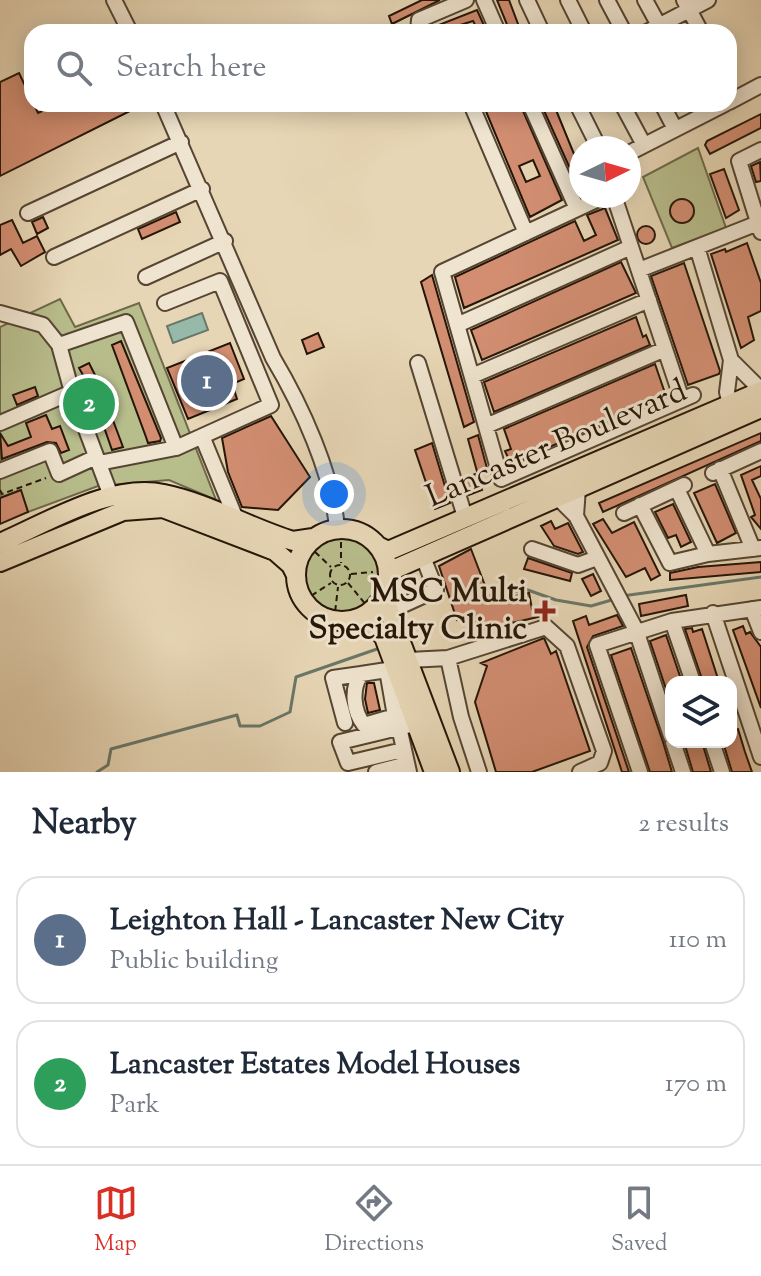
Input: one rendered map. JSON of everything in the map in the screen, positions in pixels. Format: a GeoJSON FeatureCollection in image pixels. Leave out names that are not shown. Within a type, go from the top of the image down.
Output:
{"type":"FeatureCollection","features":[{"type":"Feature","properties":{"kind":"main road","name":"Lancaster Boulevard"},"geometry":{"type":"LineString","coordinates":[[378,546],[388,551],[761,391]]}},
{"type":"Feature","properties":{"kind":"main road","name":"Lancaster Boulevard"},"geometry":{"type":"LineString","coordinates":[[387,577],[423,557],[761,408]]}},
{"type":"Feature","properties":{"kind":"main road"},"geometry":{"type":"LineString","coordinates":[[0,543],[111,496],[165,494],[293,541],[310,541],[339,529],[360,532],[378,546],[387,577],[370,621],[381,631],[397,665],[434,772]]}},
{"type":"Feature","properties":{"kind":"main road"},"geometry":{"type":"LineString","coordinates":[[0,562],[123,511],[163,508],[275,551],[291,565],[303,601],[318,616],[334,621],[372,614]]}},
{"type":"Feature","properties":{"kind":"main road"},"geometry":{"type":"LineString","coordinates":[[295,573],[310,541]]}},
{"type":"Feature","properties":{"kind":"main road"},"geometry":{"type":"LineString","coordinates":[[372,614],[397,665]]}},
{"type":"Feature","properties":{"kind":"main road"},"geometry":{"type":"LineString","coordinates":[[414,717],[450,772]]}},
{"type":"Feature","properties":{"kind":"street"},"geometry":{"type":"LineString","coordinates":[[114,0],[126,24]]}},
{"type":"Feature","properties":{"kind":"street"},"geometry":{"type":"LineString","coordinates":[[424,24],[466,0]]}},
{"type":"Feature","properties":{"kind":"street"},"geometry":{"type":"LineString","coordinates":[[484,0],[494,24]]}},
{"type":"Feature","properties":{"kind":"street"},"geometry":{"type":"LineString","coordinates":[[527,0],[538,24]]}},
{"type":"Feature","properties":{"kind":"street"},"geometry":{"type":"LineString","coordinates":[[568,0],[580,24]]}},
{"type":"Feature","properties":{"kind":"street"},"geometry":{"type":"LineString","coordinates":[[607,0],[620,24]]}},
{"type":"Feature","properties":{"kind":"street"},"geometry":{"type":"LineString","coordinates":[[645,0],[654,24]]}},
{"type":"Feature","properties":{"kind":"street"},"geometry":{"type":"LineString","coordinates":[[663,24],[687,5],[708,0]]}},
{"type":"Feature","properties":{"kind":"street"},"geometry":{"type":"LineString","coordinates":[[687,5],[697,24]]}},
{"type":"Feature","properties":{"kind":"street"},"geometry":{"type":"LineString","coordinates":[[737,94],[761,85]]}},
{"type":"Feature","properties":{"kind":"street"},"geometry":{"type":"LineString","coordinates":[[167,112],[273,358],[294,394],[334,502],[339,529]]}},
{"type":"Feature","properties":{"kind":"street"},"geometry":{"type":"LineString","coordinates":[[474,112],[526,233]]}},
{"type":"Feature","properties":{"kind":"street"},"geometry":{"type":"LineString","coordinates":[[534,112],[577,209],[442,272],[501,479],[688,398],[665,349],[618,208]]}},
{"type":"Feature","properties":{"kind":"street"},"geometry":{"type":"LineString","coordinates":[[581,112],[593,136]]}},
{"type":"Feature","properties":{"kind":"street"},"geometry":{"type":"LineString","coordinates":[[626,112],[644,145]]}},
{"type":"Feature","properties":{"kind":"street"},"geometry":{"type":"LineString","coordinates":[[666,112],[675,129]]}},
{"type":"Feature","properties":{"kind":"street"},"geometry":{"type":"LineString","coordinates":[[641,147],[699,112]]}},
{"type":"Feature","properties":{"kind":"street"},"geometry":{"type":"LineString","coordinates":[[28,213],[181,142]]}},
{"type":"Feature","properties":{"kind":"street"},"geometry":{"type":"LineString","coordinates":[[639,270],[697,247],[760,228],[739,161],[761,150]]}},
{"type":"Feature","properties":{"kind":"street"},"geometry":{"type":"LineString","coordinates":[[54,257],[202,189]]}},
{"type":"Feature","properties":{"kind":"street"},"geometry":{"type":"LineString","coordinates":[[146,277],[225,241]]}},
{"type":"Feature","properties":{"kind":"street"},"geometry":{"type":"LineString","coordinates":[[457,325],[631,247]]}},
{"type":"Feature","properties":{"kind":"street"},"geometry":{"type":"LineString","coordinates":[[697,247],[731,360],[727,392],[730,404]]}},
{"type":"Feature","properties":{"kind":"street"},"geometry":{"type":"LineString","coordinates":[[0,471],[50,451],[59,474],[98,460],[176,448],[271,405],[220,281],[165,303]]}},
{"type":"Feature","properties":{"kind":"street"},"geometry":{"type":"LineString","coordinates":[[472,376],[649,300]]}},
{"type":"Feature","properties":{"kind":"street"},"geometry":{"type":"LineString","coordinates":[[0,313],[43,325],[59,345],[72,392],[111,496]]}},
{"type":"Feature","properties":{"kind":"street"},"geometry":{"type":"LineString","coordinates":[[59,345],[131,320],[153,373],[176,448]]}},
{"type":"Feature","properties":{"kind":"street"},"geometry":{"type":"LineString","coordinates":[[486,426],[665,349]]}},
{"type":"Feature","properties":{"kind":"street"},"geometry":{"type":"LineString","coordinates":[[731,360],[761,391]]}},
{"type":"Feature","properties":{"kind":"street"},"geometry":{"type":"LineString","coordinates":[[418,363],[465,517]]}},
{"type":"Feature","properties":{"kind":"street"},"geometry":{"type":"LineString","coordinates":[[0,423],[72,392]]}},
{"type":"Feature","properties":{"kind":"street"},"geometry":{"type":"LineString","coordinates":[[202,436],[236,519]]}},
{"type":"Feature","properties":{"kind":"street"},"geometry":{"type":"LineString","coordinates":[[640,505],[670,563],[708,554],[757,548],[716,471],[761,451]]}},
{"type":"Feature","properties":{"kind":"street"},"geometry":{"type":"LineString","coordinates":[[624,513],[681,487],[708,554]]}},
{"type":"Feature","properties":{"kind":"street"},"geometry":{"type":"LineString","coordinates":[[576,516],[578,488]]}},
{"type":"Feature","properties":{"kind":"street"},"geometry":{"type":"LineString","coordinates":[[558,498],[576,516],[634,627],[665,718]]}},
{"type":"Feature","properties":{"kind":"street"},"geometry":{"type":"LineString","coordinates":[[532,549],[578,565],[597,558]]}},
{"type":"Feature","properties":{"kind":"street"},"geometry":{"type":"LineString","coordinates":[[372,614],[436,590],[423,557]]}},
{"type":"Feature","properties":{"kind":"street"},"geometry":{"type":"LineString","coordinates":[[640,772],[597,645],[634,627],[757,608],[761,632]]}},
{"type":"Feature","properties":{"kind":"street"},"geometry":{"type":"LineString","coordinates":[[713,613],[761,757]]}},
{"type":"Feature","properties":{"kind":"street"},"geometry":{"type":"LineString","coordinates":[[672,621],[691,676]]}},
{"type":"Feature","properties":{"kind":"street"},"geometry":{"type":"LineString","coordinates":[[345,723],[333,678],[448,658],[546,627],[567,646],[604,751],[600,763],[580,772]]}},
{"type":"Feature","properties":{"kind":"street"},"geometry":{"type":"LineString","coordinates":[[448,658],[479,772]]}},
{"type":"Feature","properties":{"kind":"street"},"geometry":{"type":"LineString","coordinates":[[397,665],[414,717],[407,762]]}},
{"type":"Feature","properties":{"kind":"street"},"geometry":{"type":"LineString","coordinates":[[361,674],[353,685],[361,723],[369,725],[414,717]]}},
{"type":"Feature","properties":{"kind":"street"},"geometry":{"type":"LineString","coordinates":[[407,762],[348,763],[340,742],[414,717]]}},
{"type":"Feature","properties":{"kind":"street"},"geometry":{"type":"LineString","coordinates":[[675,748],[683,772]]}},
{"type":"Feature","properties":{"kind":"street"},"geometry":{"type":"LineString","coordinates":[[714,748],[722,772]]}},
{"type":"Feature","properties":{"kind":"street"},"geometry":{"type":"LineString","coordinates":[[376,772],[407,762]]}},
{"type":"Feature","properties":{"kind":"path"},"geometry":{"type":"LineString","coordinates":[[0,490],[2,494],[59,474]]}},
{"type":"Feature","properties":{"kind":"path"},"geometry":{"type":"LineString","coordinates":[[339,529],[341,565],[350,575],[387,577]]}},
{"type":"Feature","properties":{"kind":"path"},"geometry":{"type":"LineString","coordinates":[[310,541],[332,568],[332,582]]}},
{"type":"Feature","properties":{"kind":"path"},"geometry":{"type":"LineString","coordinates":[[332,568],[341,565]]}},
{"type":"Feature","properties":{"kind":"path"},"geometry":{"type":"LineString","coordinates":[[347,583],[350,575]]}},
{"type":"Feature","properties":{"kind":"path"},"geometry":{"type":"LineString","coordinates":[[332,582],[338,585],[347,583]]}},
{"type":"Feature","properties":{"kind":"path"},"geometry":{"type":"LineString","coordinates":[[303,601],[332,582]]}},
{"type":"Feature","properties":{"kind":"path"},"geometry":{"type":"LineString","coordinates":[[347,583],[372,614]]}},
{"type":"Feature","properties":{"kind":"path"},"geometry":{"type":"LineString","coordinates":[[334,621],[338,585]]}},
{"type":"Feature","properties":{"kind":"green space"},"geometry":{"type":"Polygon","coordinates":[[[698,148],[726,228],[672,248],[643,177],[698,148]]]}},
{"type":"Feature","properties":{"kind":"green space"},"geometry":{"type":"Polygon","coordinates":[[[60,299],[75,327],[139,303],[216,500],[169,480],[98,486],[28,512],[20,490],[2,497],[0,495],[0,327],[60,299]]]}},
{"type":"Feature","properties":{"kind":"green space"},"geometry":{"type":"Polygon","coordinates":[[[341,538],[356,541],[368,550],[377,562],[380,577],[377,592],[368,604],[356,613],[341,616],[326,613],[314,604],[305,592],[302,577],[305,562],[314,550],[326,541],[341,538]]]}},
{"type":"Feature","properties":{"kind":"shaded area"},"geometry":{"type":"Polygon","coordinates":[[[202,313],[208,330],[173,343],[167,326],[202,313]]]}},
{"type":"Feature","properties":{"kind":"building"},"geometry":{"type":"Polygon","coordinates":[[[422,0],[440,0],[392,24],[389,16],[422,0]]]}},
{"type":"Feature","properties":{"kind":"building"},"geometry":{"type":"Polygon","coordinates":[[[497,0],[509,0],[518,24],[507,24],[497,0]]]}},
{"type":"Feature","properties":{"kind":"building"},"geometry":{"type":"Polygon","coordinates":[[[477,10],[483,24],[475,24],[473,21],[441,24],[477,10]]]}},
{"type":"Feature","properties":{"kind":"building"},"geometry":{"type":"Polygon","coordinates":[[[19,73],[24,84],[24,112],[128,112],[0,176],[0,82],[19,73]]]}},
{"type":"Feature","properties":{"kind":"building"},"geometry":{"type":"Polygon","coordinates":[[[486,112],[524,112],[562,200],[530,217],[486,112]],[[533,160],[519,166],[526,182],[540,176],[533,160]]]}},
{"type":"Feature","properties":{"kind":"building"},"geometry":{"type":"Polygon","coordinates":[[[545,112],[557,112],[569,142],[569,166],[545,112]]]}},
{"type":"Feature","properties":{"kind":"building"},"geometry":{"type":"Polygon","coordinates":[[[761,114],[761,128],[710,154],[705,145],[707,141],[761,114]]]}},
{"type":"Feature","properties":{"kind":"building"},"geometry":{"type":"Polygon","coordinates":[[[760,162],[761,181],[756,182],[751,166],[760,162]]]}},
{"type":"Feature","properties":{"kind":"building"},"geometry":{"type":"Polygon","coordinates":[[[724,169],[739,210],[726,218],[710,174],[724,169]]]}},
{"type":"Feature","properties":{"kind":"building"},"geometry":{"type":"Polygon","coordinates":[[[682,199],[690,203],[694,211],[690,219],[682,223],[674,219],[670,211],[674,203],[682,199]]]}},
{"type":"Feature","properties":{"kind":"building"},"geometry":{"type":"Polygon","coordinates":[[[605,208],[618,240],[464,308],[455,277],[575,221],[584,241],[596,235],[587,215],[605,208]]]}},
{"type":"Feature","properties":{"kind":"building"},"geometry":{"type":"Polygon","coordinates":[[[176,212],[180,222],[142,239],[138,229],[176,212]]]}},
{"type":"Feature","properties":{"kind":"building"},"geometry":{"type":"Polygon","coordinates":[[[43,217],[48,228],[37,234],[32,222],[43,217]]]}},
{"type":"Feature","properties":{"kind":"building"},"geometry":{"type":"Polygon","coordinates":[[[12,220],[23,243],[37,236],[45,252],[21,266],[11,249],[0,255],[0,225],[12,220]]]}},
{"type":"Feature","properties":{"kind":"building"},"geometry":{"type":"Polygon","coordinates":[[[646,226],[655,235],[646,244],[637,235],[646,226]]]}},
{"type":"Feature","properties":{"kind":"building"},"geometry":{"type":"Polygon","coordinates":[[[747,243],[761,283],[761,311],[748,317],[754,340],[741,348],[711,254],[725,249],[726,252],[747,243]]]}},
{"type":"Feature","properties":{"kind":"building"},"geometry":{"type":"Polygon","coordinates":[[[621,262],[636,293],[482,360],[471,330],[621,262]]]}},
{"type":"Feature","properties":{"kind":"building"},"geometry":{"type":"Polygon","coordinates":[[[684,263],[720,371],[688,385],[651,276],[684,263]]]}},
{"type":"Feature","properties":{"kind":"building"},"geometry":{"type":"Polygon","coordinates":[[[432,275],[474,422],[464,427],[421,282],[432,275]]]}},
{"type":"Feature","properties":{"kind":"building"},"geometry":{"type":"Polygon","coordinates":[[[636,317],[643,337],[646,335],[650,345],[494,412],[484,382],[636,317]]]}},
{"type":"Feature","properties":{"kind":"building"},"geometry":{"type":"Polygon","coordinates":[[[318,333],[324,347],[307,354],[302,340],[318,333]]]}},
{"type":"Feature","properties":{"kind":"building"},"geometry":{"type":"Polygon","coordinates":[[[121,341],[160,441],[148,443],[112,345],[121,341]]]}},
{"type":"Feature","properties":{"kind":"building"},"geometry":{"type":"Polygon","coordinates":[[[230,343],[244,379],[232,384],[237,399],[188,419],[167,368],[230,343]]]}},
{"type":"Feature","properties":{"kind":"building"},"geometry":{"type":"Polygon","coordinates":[[[89,363],[101,387],[92,391],[79,368],[89,363]]]}},
{"type":"Feature","properties":{"kind":"building"},"geometry":{"type":"Polygon","coordinates":[[[655,364],[666,396],[511,464],[505,451],[511,449],[504,429],[655,364]]]}},
{"type":"Feature","properties":{"kind":"building"},"geometry":{"type":"Polygon","coordinates":[[[35,387],[38,396],[17,405],[13,395],[35,387]]]}},
{"type":"Feature","properties":{"kind":"building"},"geometry":{"type":"Polygon","coordinates":[[[108,407],[123,447],[112,450],[98,410],[108,407]]]}},
{"type":"Feature","properties":{"kind":"building"},"geometry":{"type":"Polygon","coordinates":[[[46,415],[52,429],[60,426],[69,450],[61,453],[56,443],[47,442],[2,459],[0,433],[8,446],[31,437],[26,423],[46,415]]]}},
{"type":"Feature","properties":{"kind":"building"},"geometry":{"type":"Polygon","coordinates":[[[271,416],[310,477],[278,510],[242,507],[228,472],[222,438],[271,416]]]}},
{"type":"Feature","properties":{"kind":"building"},"geometry":{"type":"Polygon","coordinates":[[[761,433],[761,441],[603,512],[599,503],[761,433]]]}},
{"type":"Feature","properties":{"kind":"building"},"geometry":{"type":"Polygon","coordinates":[[[478,435],[488,472],[478,475],[468,439],[478,435]]]}},
{"type":"Feature","properties":{"kind":"building"},"geometry":{"type":"Polygon","coordinates":[[[432,443],[450,503],[435,509],[415,450],[432,443]]]}},
{"type":"Feature","properties":{"kind":"building"},"geometry":{"type":"Polygon","coordinates":[[[761,466],[761,476],[752,480],[761,499],[761,529],[751,517],[755,515],[741,475],[761,466]]]}},
{"type":"Feature","properties":{"kind":"building"},"geometry":{"type":"Polygon","coordinates":[[[475,474],[482,490],[469,495],[464,479],[475,474]]]}},
{"type":"Feature","properties":{"kind":"building"},"geometry":{"type":"Polygon","coordinates":[[[715,484],[736,533],[717,543],[694,493],[715,484]]]}},
{"type":"Feature","properties":{"kind":"building"},"geometry":{"type":"Polygon","coordinates":[[[21,490],[28,512],[0,524],[0,498],[21,490]]]}},
{"type":"Feature","properties":{"kind":"building"},"geometry":{"type":"Polygon","coordinates":[[[673,504],[691,542],[681,547],[676,535],[668,538],[655,512],[673,504]]]}},
{"type":"Feature","properties":{"kind":"building"},"geometry":{"type":"Polygon","coordinates":[[[603,519],[612,533],[634,522],[660,575],[651,580],[645,568],[626,577],[593,524],[603,519]]]}},
{"type":"Feature","properties":{"kind":"building"},"geometry":{"type":"Polygon","coordinates":[[[551,521],[555,529],[568,523],[583,552],[578,554],[554,546],[541,526],[551,521]]]}},
{"type":"Feature","properties":{"kind":"building"},"geometry":{"type":"Polygon","coordinates":[[[471,549],[491,601],[529,593],[532,609],[549,605],[551,614],[477,631],[474,617],[457,620],[439,566],[471,549]]]}},
{"type":"Feature","properties":{"kind":"building"},"geometry":{"type":"Polygon","coordinates":[[[528,558],[572,573],[570,581],[524,569],[528,558]]]}},
{"type":"Feature","properties":{"kind":"building"},"geometry":{"type":"Polygon","coordinates":[[[761,562],[761,572],[670,580],[670,573],[698,567],[761,562]]]}},
{"type":"Feature","properties":{"kind":"building"},"geometry":{"type":"Polygon","coordinates":[[[593,574],[601,591],[591,596],[582,579],[593,574]]]}},
{"type":"Feature","properties":{"kind":"building"},"geometry":{"type":"Polygon","coordinates":[[[686,595],[688,606],[641,616],[639,604],[686,595]]]}},
{"type":"Feature","properties":{"kind":"building"},"geometry":{"type":"Polygon","coordinates":[[[617,615],[623,626],[593,636],[587,647],[629,772],[622,772],[573,621],[586,616],[589,625],[617,615]]]}},
{"type":"Feature","properties":{"kind":"building"},"geometry":{"type":"Polygon","coordinates":[[[743,626],[746,634],[750,632],[761,647],[761,708],[733,630],[743,626]]]}},
{"type":"Feature","properties":{"kind":"building"},"geometry":{"type":"Polygon","coordinates":[[[692,628],[693,632],[702,629],[717,676],[701,676],[685,629],[692,628]]]}},
{"type":"Feature","properties":{"kind":"building"},"geometry":{"type":"Polygon","coordinates":[[[666,635],[680,676],[665,676],[665,686],[650,641],[666,635]]]}},
{"type":"Feature","properties":{"kind":"building"},"geometry":{"type":"Polygon","coordinates":[[[544,638],[551,654],[556,651],[590,751],[532,772],[496,772],[475,702],[487,666],[481,663],[544,638]]]}},
{"type":"Feature","properties":{"kind":"building"},"geometry":{"type":"Polygon","coordinates":[[[631,648],[672,772],[650,772],[611,655],[631,648]]]}},
{"type":"Feature","properties":{"kind":"building"},"geometry":{"type":"Polygon","coordinates":[[[367,683],[374,683],[380,710],[368,713],[365,699],[367,683]]]}},
{"type":"Feature","properties":{"kind":"building"},"geometry":{"type":"Polygon","coordinates":[[[737,729],[752,772],[732,772],[725,748],[737,748],[737,729]]]}},
{"type":"Feature","properties":{"kind":"building"},"geometry":{"type":"Polygon","coordinates":[[[686,748],[704,748],[711,772],[693,772],[686,748]]]}},
{"type":"Feature","properties":{"kind":"waterway"},"geometry":{"type":"LineString","coordinates":[[622,596],[761,577]]}},
{"type":"Feature","properties":{"kind":"waterway"},"geometry":{"type":"LineString","coordinates":[[491,598],[525,589],[556,600],[591,606],[615,599]]}},
{"type":"Feature","properties":{"kind":"waterway"},"geometry":{"type":"LineString","coordinates":[[97,772],[108,765],[111,749],[237,715],[240,726],[260,726],[290,712],[296,677],[380,648]]}},
{"type":"Feature","properties":{"kind":"place","name":"Leighton Hall - Lancaster New City"},"geometry":{"type":"Point","coordinates":[207,381]}},
{"type":"Feature","properties":{"kind":"place","name":"Lancaster Estates Model Houses"},"geometry":{"type":"Point","coordinates":[89,404]}},
{"type":"Feature","properties":{"kind":"place","name":"MSC Multi Specialty Clinic"},"geometry":{"type":"Point","coordinates":[545,611]}}]}
